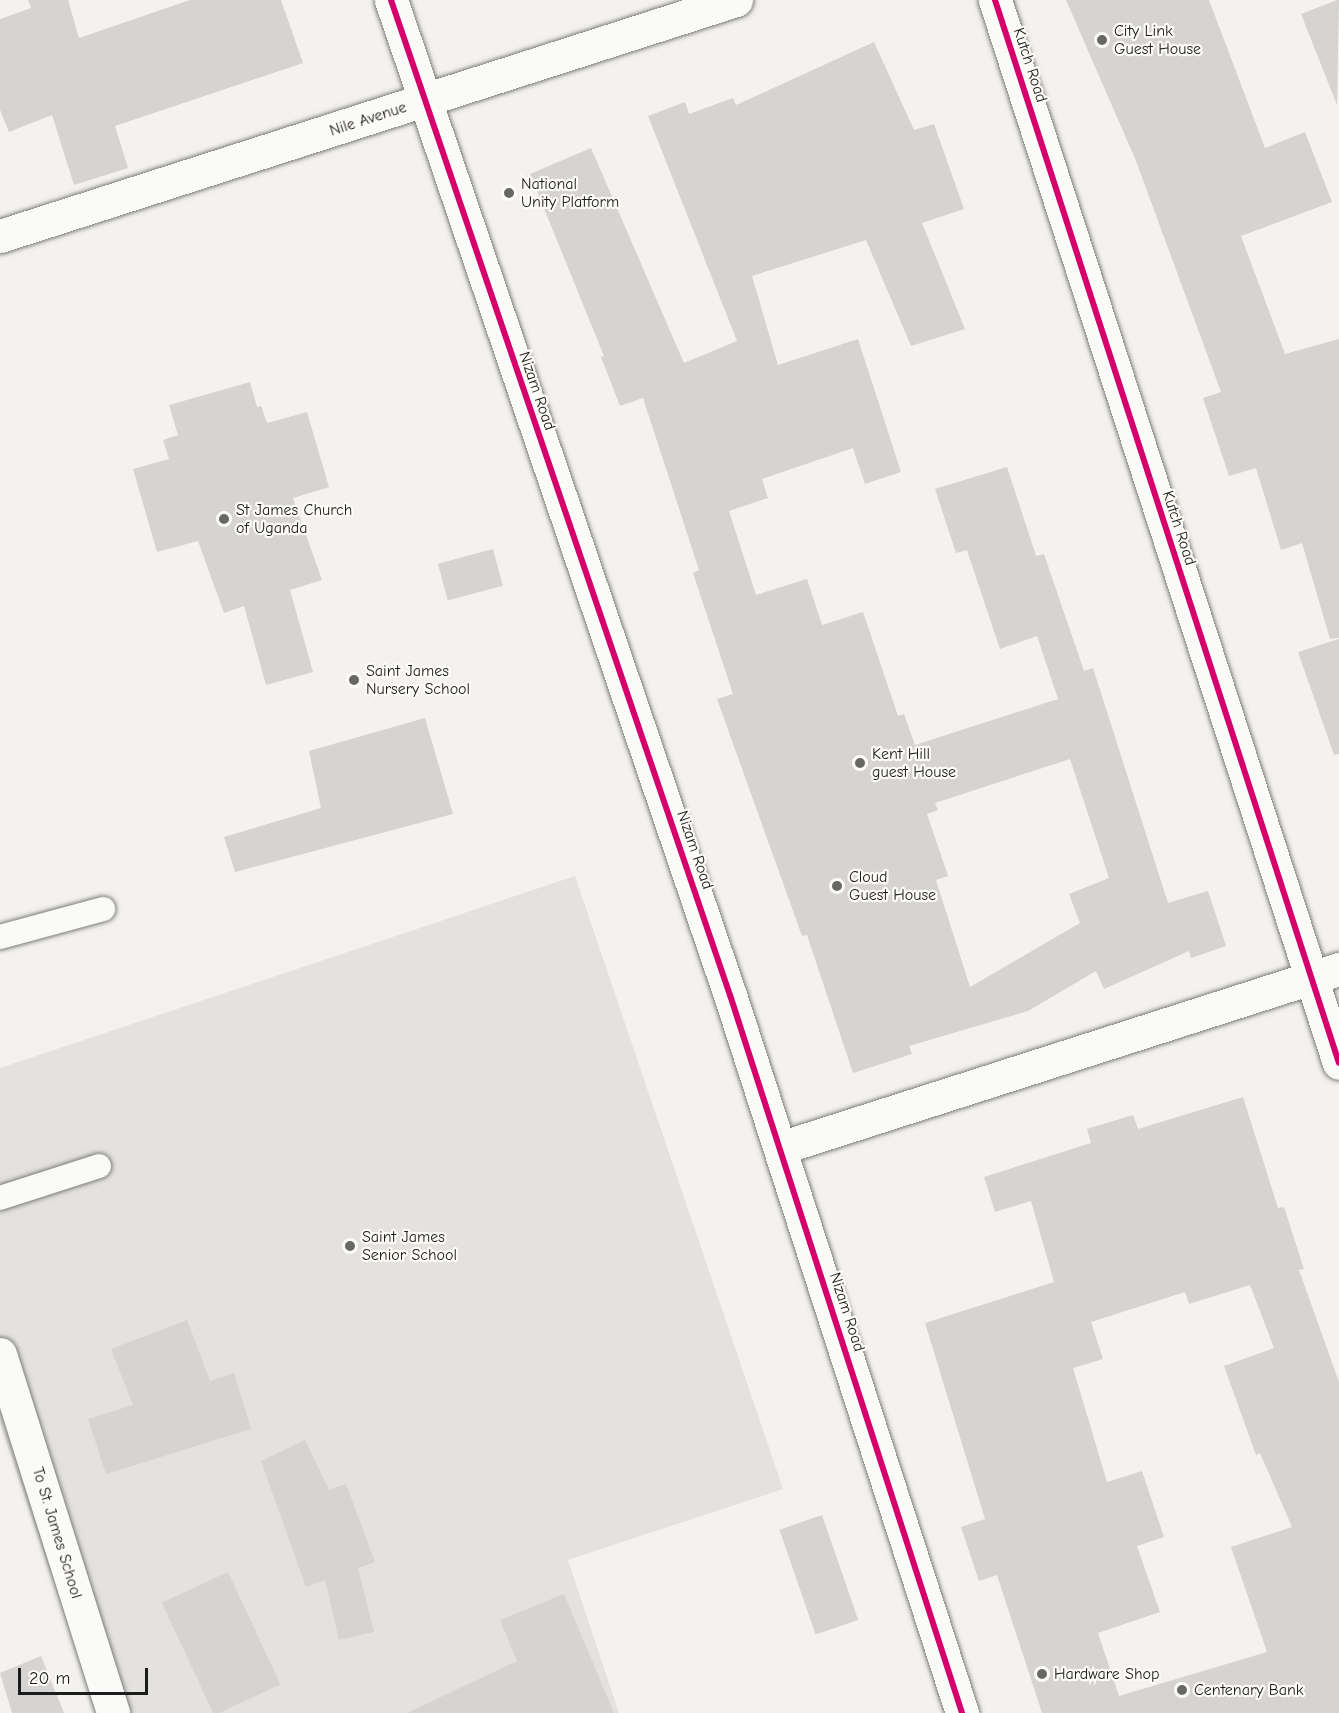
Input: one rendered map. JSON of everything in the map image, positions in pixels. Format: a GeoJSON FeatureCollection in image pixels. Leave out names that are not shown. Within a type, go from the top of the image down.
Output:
{"type":"FeatureCollection","features":[{"type":"Feature","properties":{"kind":"street","name":"Nizam Road"},"geometry":{"type":"LineString","coordinates":[[391,0],[423,101],[780,1148],[962,1713]]}},
{"type":"Feature","properties":{"kind":"street","name":"Nile Avenue"},"geometry":{"type":"LineString","coordinates":[[0,236],[736,0]]}},
{"type":"Feature","properties":{"kind":"street","name":"Kutch Road"},"geometry":{"type":"LineString","coordinates":[[995,0],[1324,973],[1339,1063]]}},
{"type":"Feature","properties":{"kind":"street"},"geometry":{"type":"LineString","coordinates":[[780,1148],[1324,973]]}},
{"type":"Feature","properties":{"kind":"street","name":"To St. James School"},"geometry":{"type":"LineString","coordinates":[[0,1354],[113,1713]]}},
{"type":"Feature","properties":{"kind":"lane"},"geometry":{"type":"LineString","coordinates":[[0,937],[103,909]]}},
{"type":"Feature","properties":{"kind":"lane"},"geometry":{"type":"LineString","coordinates":[[0,1198],[99,1166]]}},
{"type":"Feature","properties":{"kind":"shaded area","name":"Saint James Senior School"},"geometry":{"type":"Polygon","coordinates":[[[575,876],[783,1489],[568,1560],[619,1713],[98,1713],[0,1424],[0,1068],[575,876]]]}},
{"type":"Feature","properties":{"kind":"building"},"geometry":{"type":"Polygon","coordinates":[[[28,0],[68,0],[79,38],[190,0],[281,0],[303,63],[115,126],[128,168],[74,185],[52,115],[9,132],[0,110],[0,19],[31,8],[28,0]]]}},
{"type":"Feature","properties":{"kind":"building"},"geometry":{"type":"Polygon","coordinates":[[[1066,0],[1209,0],[1265,148],[1305,132],[1332,202],[1241,236],[1285,354],[1339,339],[1339,638],[1330,639],[1302,543],[1281,550],[1256,468],[1229,476],[1203,398],[1221,392],[1136,161],[1066,0]]]}},
{"type":"Feature","properties":{"kind":"building"},"geometry":{"type":"Polygon","coordinates":[[[1339,0],[1337,105],[1301,14],[1339,0]]]}},
{"type":"Feature","properties":{"kind":"building"},"geometry":{"type":"Polygon","coordinates":[[[874,42],[914,130],[934,124],[964,209],[922,223],[965,329],[911,346],[866,240],[752,276],[778,365],[858,339],[901,472],[865,484],[853,448],[762,479],[768,498],[729,511],[756,595],[807,579],[822,625],[863,612],[898,716],[904,714],[915,745],[1058,699],[1037,636],[1000,649],[967,550],[956,553],[935,489],[1007,467],[1036,556],[1044,554],[1084,671],[1093,668],[1168,903],[1208,891],[1226,946],[1191,958],[1189,951],[1104,989],[1096,971],[1028,1011],[909,1046],[912,1054],[853,1073],[807,935],[802,936],[717,699],[733,694],[693,573],[699,570],[643,398],[620,406],[601,357],[604,356],[530,174],[591,148],[684,363],[737,341],[648,116],[685,102],[689,114],[733,98],[736,105],[874,42]],[[1070,759],[935,803],[938,810],[927,814],[948,876],[936,880],[970,987],[1080,923],[1069,894],[1109,878],[1070,759]]]}},
{"type":"Feature","properties":{"kind":"building","name":"St James Church of Uganda"},"geometry":{"type":"Polygon","coordinates":[[[250,382],[257,407],[261,406],[267,423],[307,412],[329,487],[293,498],[322,580],[290,590],[313,672],[266,685],[244,606],[224,613],[198,541],[157,552],[133,469],[169,459],[163,440],[178,435],[169,405],[250,382]]]}},
{"type":"Feature","properties":{"kind":"building"},"geometry":{"type":"Polygon","coordinates":[[[493,549],[503,586],[448,600],[438,564],[493,549]]]}},
{"type":"Feature","properties":{"kind":"building"},"geometry":{"type":"Polygon","coordinates":[[[1339,639],[1339,754],[1334,755],[1298,652],[1339,639]]]}},
{"type":"Feature","properties":{"kind":"building"},"geometry":{"type":"Polygon","coordinates":[[[425,718],[453,814],[235,872],[224,837],[321,808],[309,751],[425,718]]]}},
{"type":"Feature","properties":{"kind":"building"},"geometry":{"type":"Polygon","coordinates":[[[1243,1097],[1278,1208],[1284,1207],[1304,1269],[1299,1270],[1339,1382],[1339,1713],[1042,1713],[997,1575],[979,1581],[961,1527],[985,1519],[925,1323],[1054,1282],[1031,1201],[995,1212],[984,1177],[1091,1143],[1087,1129],[1133,1115],[1138,1129],[1243,1097]],[[1250,1285],[1189,1304],[1185,1292],[1091,1322],[1103,1359],[1073,1368],[1107,1482],[1142,1471],[1164,1537],[1137,1546],[1160,1612],[1098,1633],[1119,1696],[1267,1652],[1231,1547],[1292,1527],[1260,1453],[1256,1455],[1224,1366],[1274,1348],[1250,1285]]]}},
{"type":"Feature","properties":{"kind":"building"},"geometry":{"type":"Polygon","coordinates":[[[187,1320],[210,1381],[234,1373],[251,1429],[106,1474],[88,1419],[133,1405],[111,1349],[187,1320]]]}},
{"type":"Feature","properties":{"kind":"building"},"geometry":{"type":"Polygon","coordinates":[[[305,1440],[329,1490],[346,1484],[375,1562],[358,1568],[374,1632],[339,1640],[325,1580],[306,1587],[261,1461],[305,1440]]]}},
{"type":"Feature","properties":{"kind":"building"},"geometry":{"type":"Polygon","coordinates":[[[822,1515],[858,1620],[816,1635],[779,1530],[822,1515]]]}},
{"type":"Feature","properties":{"kind":"building"},"geometry":{"type":"Polygon","coordinates":[[[228,1572],[280,1684],[219,1713],[213,1713],[162,1603],[228,1572]]]}},
{"type":"Feature","properties":{"kind":"building"},"geometry":{"type":"Polygon","coordinates":[[[564,1594],[614,1713],[407,1713],[517,1661],[500,1620],[564,1594]]]}},
{"type":"Feature","properties":{"kind":"building"},"geometry":{"type":"Polygon","coordinates":[[[41,1656],[64,1713],[12,1713],[0,1673],[41,1656]]]}},
{"type":"Feature","properties":{"kind":"cycle path"},"geometry":{"type":"LineString","coordinates":[[391,0],[730,995],[962,1713]]}},
{"type":"Feature","properties":{"kind":"cycle path"},"geometry":{"type":"LineString","coordinates":[[995,0],[1339,1063]]}},
{"type":"Feature","properties":{"kind":"place","name":"City Link Guest House"},"geometry":{"type":"Point","coordinates":[1102,40]}},
{"type":"Feature","properties":{"kind":"place","name":"National Unity Platform"},"geometry":{"type":"Point","coordinates":[509,193]}},
{"type":"Feature","properties":{"kind":"place","name":"St James Church of Uganda"},"geometry":{"type":"Point","coordinates":[224,519]}},
{"type":"Feature","properties":{"kind":"place","name":"Saint James Nursery School"},"geometry":{"type":"Point","coordinates":[354,680]}},
{"type":"Feature","properties":{"kind":"place","name":"Kent Hill guest House"},"geometry":{"type":"Point","coordinates":[860,763]}},
{"type":"Feature","properties":{"kind":"place","name":"Cloud Guest House"},"geometry":{"type":"Point","coordinates":[837,886]}},
{"type":"Feature","properties":{"kind":"place","name":"Saint James Senior School"},"geometry":{"type":"Point","coordinates":[350,1246]}},
{"type":"Feature","properties":{"kind":"place","name":"Hardware Shop"},"geometry":{"type":"Point","coordinates":[1042,1674]}},
{"type":"Feature","properties":{"kind":"place","name":"Centenary Bank"},"geometry":{"type":"Point","coordinates":[1182,1690]}}]}
